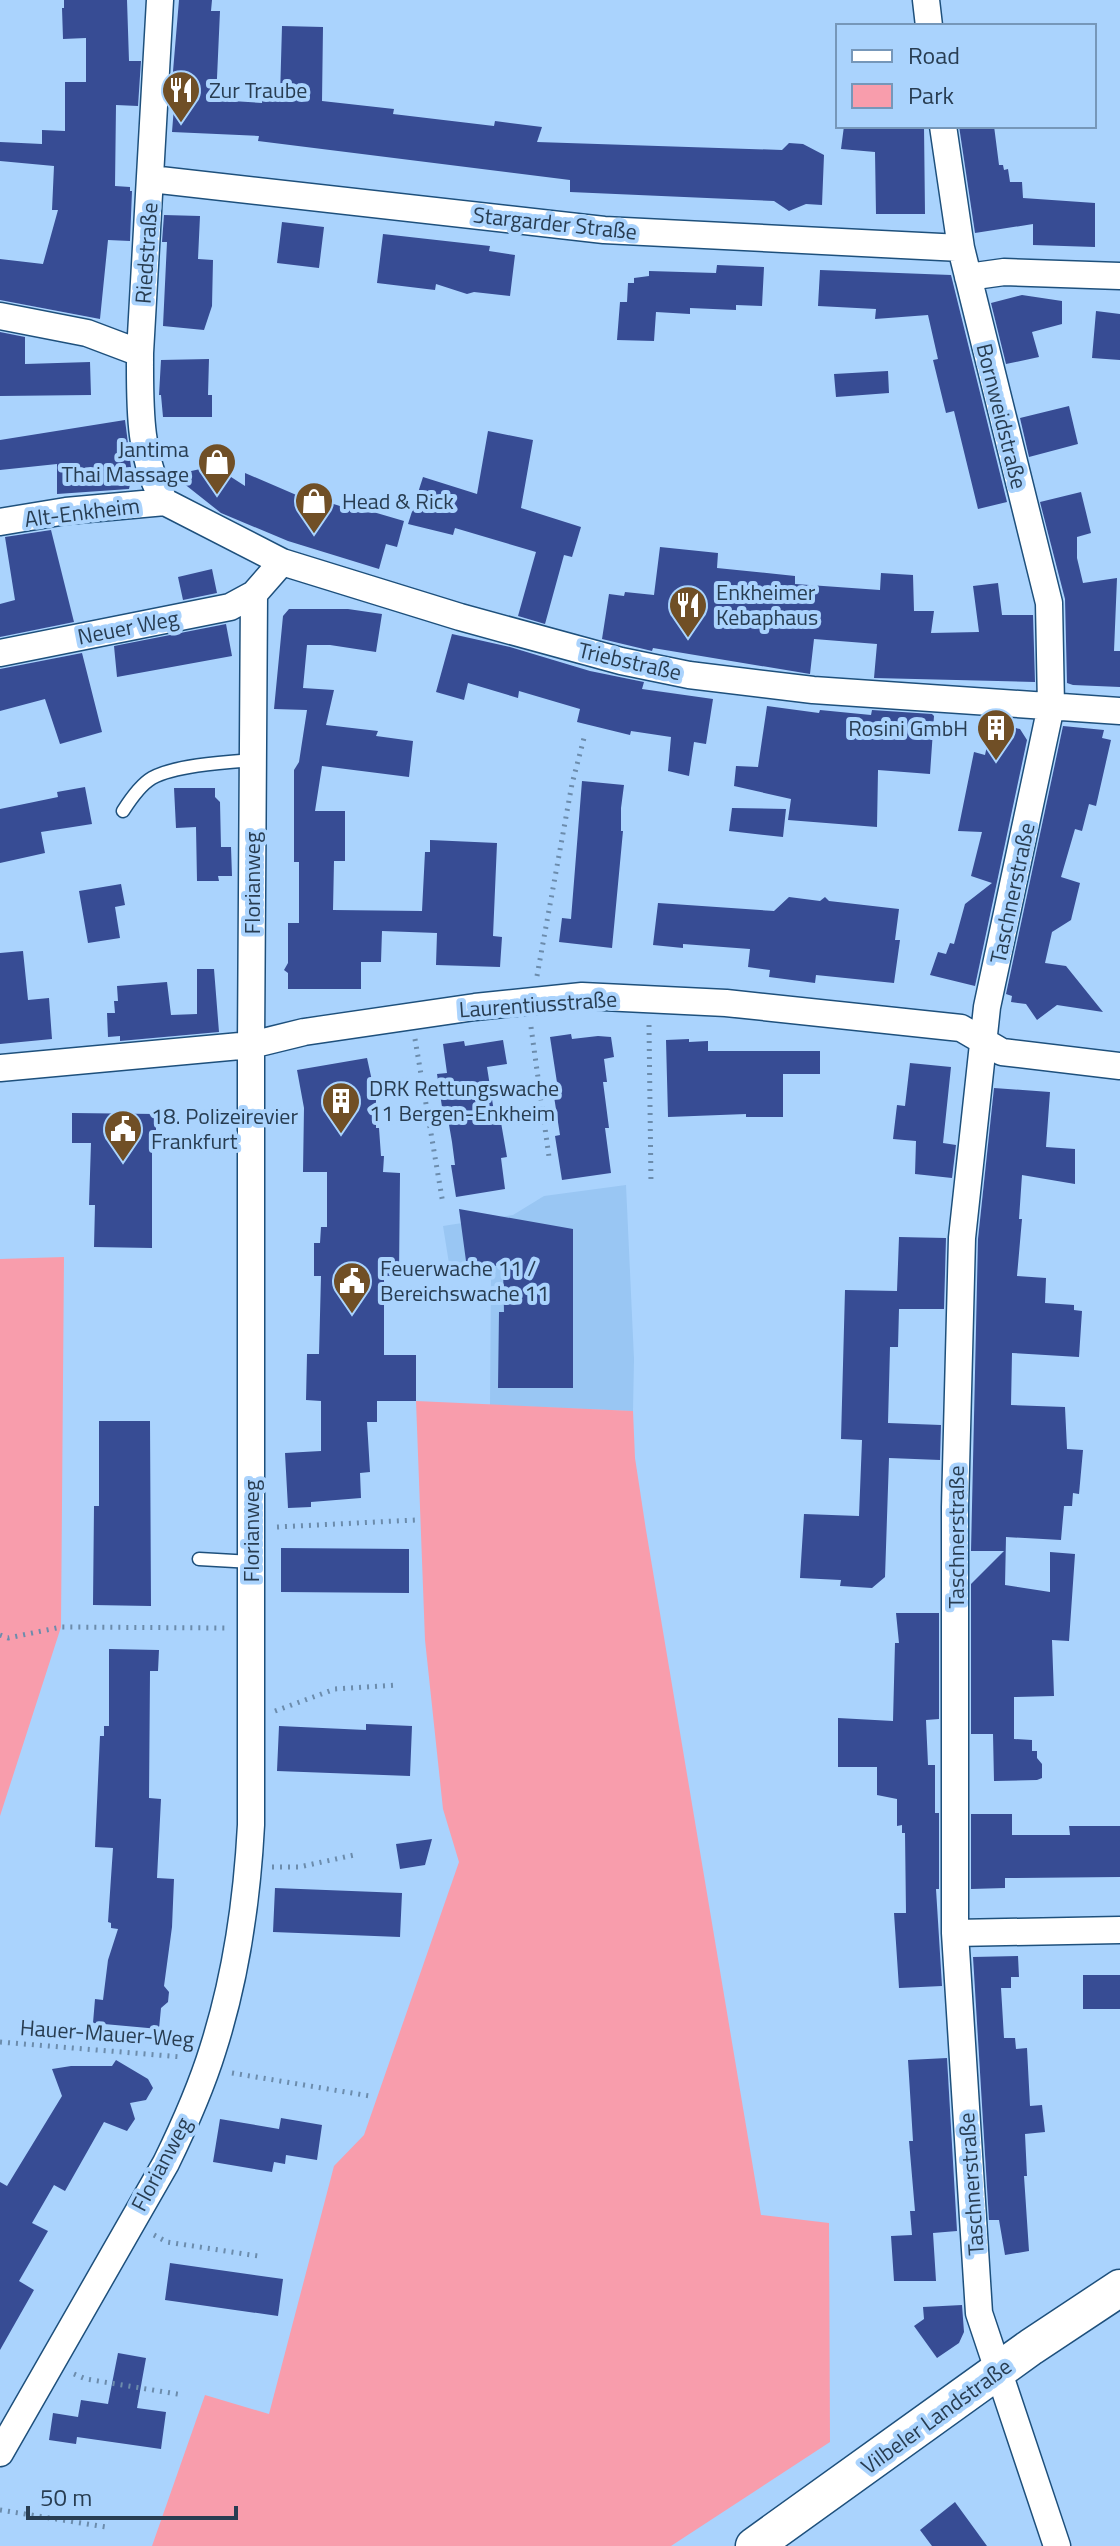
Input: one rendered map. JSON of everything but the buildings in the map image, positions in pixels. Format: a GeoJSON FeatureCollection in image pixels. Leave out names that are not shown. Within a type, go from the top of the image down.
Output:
{"type":"FeatureCollection","features":[{"type":"Feature","properties":{"kind":"main road","name":"Vilbeler Landstraße"},"geometry":{"type":"LineString","coordinates":[[754,2546],[1120,2288]]}},
{"type":"Feature","properties":{"kind":"street","name":"Riedstraße"},"geometry":{"type":"LineString","coordinates":[[160,0],[140,353],[140,404],[146,457],[154,484],[165,502]]}},
{"type":"Feature","properties":{"kind":"street"},"geometry":{"type":"LineString","coordinates":[[926,0],[929,24]]}},
{"type":"Feature","properties":{"kind":"street","name":"Bornweidstraße"},"geometry":{"type":"LineString","coordinates":[[943,128],[961,248],[1049,603],[1051,706]]}},
{"type":"Feature","properties":{"kind":"street","name":"Stargarder Straße"},"geometry":{"type":"LineString","coordinates":[[151,179],[604,230],[961,248]]}},
{"type":"Feature","properties":{"kind":"street"},"geometry":{"type":"LineString","coordinates":[[968,277],[1004,272],[1120,276]]}},
{"type":"Feature","properties":{"kind":"street"},"geometry":{"type":"LineString","coordinates":[[0,316],[87,333],[140,353]]}},
{"type":"Feature","properties":{"kind":"street","name":"Triebstraße"},"geometry":{"type":"LineString","coordinates":[[165,502],[282,562],[460,617],[621,661],[689,675],[813,690],[1120,711]]}},
{"type":"Feature","properties":{"kind":"street","name":"Alt-Enkheim"},"geometry":{"type":"LineString","coordinates":[[0,522],[66,511],[165,502]]}},
{"type":"Feature","properties":{"kind":"street"},"geometry":{"type":"LineString","coordinates":[[254,594],[282,562]]}},
{"type":"Feature","properties":{"kind":"street","name":"Neuer Weg"},"geometry":{"type":"LineString","coordinates":[[0,653],[230,607],[254,594]]}},
{"type":"Feature","properties":{"kind":"street","name":"Florianweg"},"geometry":{"type":"LineString","coordinates":[[0,2453],[166,2163],[209,2063],[225,2007],[249,1868],[252,1716],[254,594]]}},
{"type":"Feature","properties":{"kind":"street","name":"Taschnerstraße"},"geometry":{"type":"LineString","coordinates":[[1051,706],[987,1007],[961,1254],[955,1507],[955,1933],[979,2313],[1057,2546]]}},
{"type":"Feature","properties":{"kind":"street","name":"Laurentiusstraße"},"geometry":{"type":"LineString","coordinates":[[0,1068],[251,1045],[304,1032],[411,1016],[582,996],[726,1003],[961,1028],[1002,1052],[1120,1066]]}},
{"type":"Feature","properties":{"kind":"street"},"geometry":{"type":"LineString","coordinates":[[955,1933],[1120,1930]]}},
{"type":"Feature","properties":{"kind":"lane"},"geometry":{"type":"LineString","coordinates":[[123,811],[132,797],[152,778],[185,768],[253,760]]}},
{"type":"Feature","properties":{"kind":"lane"},"geometry":{"type":"LineString","coordinates":[[199,1559],[252,1562]]}},
{"type":"Feature","properties":{"kind":"path"},"geometry":{"type":"LineString","coordinates":[[549,1157],[530,1001],[572,784],[584,738]]}},
{"type":"Feature","properties":{"kind":"path"},"geometry":{"type":"LineString","coordinates":[[649,998],[651,1184]]}},
{"type":"Feature","properties":{"kind":"path"},"geometry":{"type":"LineString","coordinates":[[411,1016],[443,1204]]}},
{"type":"Feature","properties":{"kind":"path"},"geometry":{"type":"LineString","coordinates":[[251,1528],[416,1520]]}},
{"type":"Feature","properties":{"kind":"path"},"geometry":{"type":"LineString","coordinates":[[0,1635],[8,1638],[61,1627],[251,1629]]}},
{"type":"Feature","properties":{"kind":"path"},"geometry":{"type":"LineString","coordinates":[[252,1716],[270,1713],[335,1689],[398,1685]]}},
{"type":"Feature","properties":{"kind":"path"},"geometry":{"type":"LineString","coordinates":[[249,1868],[299,1867],[354,1855]]}},
{"type":"Feature","properties":{"kind":"path","name":"Hauer-Mauer-Weg"},"geometry":{"type":"LineString","coordinates":[[0,2042],[175,2057],[370,2096]]}},
{"type":"Feature","properties":{"kind":"path"},"geometry":{"type":"LineString","coordinates":[[130,2222],[167,2242],[258,2256]]}},
{"type":"Feature","properties":{"kind":"path"},"geometry":{"type":"LineString","coordinates":[[50,2363],[86,2379],[183,2395]]}},
{"type":"Feature","properties":{"kind":"path"},"geometry":{"type":"LineString","coordinates":[[0,2510],[106,2527]]}},
{"type":"Feature","properties":{"kind":"shaded area"},"geometry":{"type":"Polygon","coordinates":[[[626,1185],[634,1359],[633,1411],[490,1405],[491,1276],[451,1276],[443,1226],[513,1215],[544,1196],[626,1185]]]}},
{"type":"Feature","properties":{"kind":"green space"},"geometry":{"type":"Polygon","coordinates":[[[64,1257],[61,1627],[0,1816],[0,1259],[64,1257]]]}},
{"type":"Feature","properties":{"kind":"green space"},"geometry":{"type":"Polygon","coordinates":[[[416,1401],[633,1411],[635,1458],[646,1530],[761,2215],[829,2223],[830,2442],[671,2546],[152,2546],[205,2395],[269,2414],[334,2166],[364,2135],[459,1862],[443,1809],[425,1640],[416,1401]]]}},
{"type":"Feature","properties":{"kind":"place","name":"Zur Traube"},"geometry":{"type":"Point","coordinates":[181,124]}},
{"type":"Feature","properties":{"kind":"place","name":"Jantima Thai Massage"},"geometry":{"type":"Point","coordinates":[217,496]}},
{"type":"Feature","properties":{"kind":"place","name":"Head & Rick"},"geometry":{"type":"Point","coordinates":[314,535]}},
{"type":"Feature","properties":{"kind":"place","name":"Enkheimer Kebaphaus"},"geometry":{"type":"Point","coordinates":[688,639]}},
{"type":"Feature","properties":{"kind":"place","name":"Rosini GmbH"},"geometry":{"type":"Point","coordinates":[996,762]}},
{"type":"Feature","properties":{"kind":"place","name":"DRK Rettungswache 11 Bergen-Enkheim"},"geometry":{"type":"Point","coordinates":[341,1135]}},
{"type":"Feature","properties":{"kind":"place","name":"18. Polizeirevier Frankfurt"},"geometry":{"type":"Point","coordinates":[123,1163]}},
{"type":"Feature","properties":{"kind":"place","name":"Feuerwache 11 / Bereichswache 11"},"geometry":{"type":"Point","coordinates":[352,1315]}}]}
